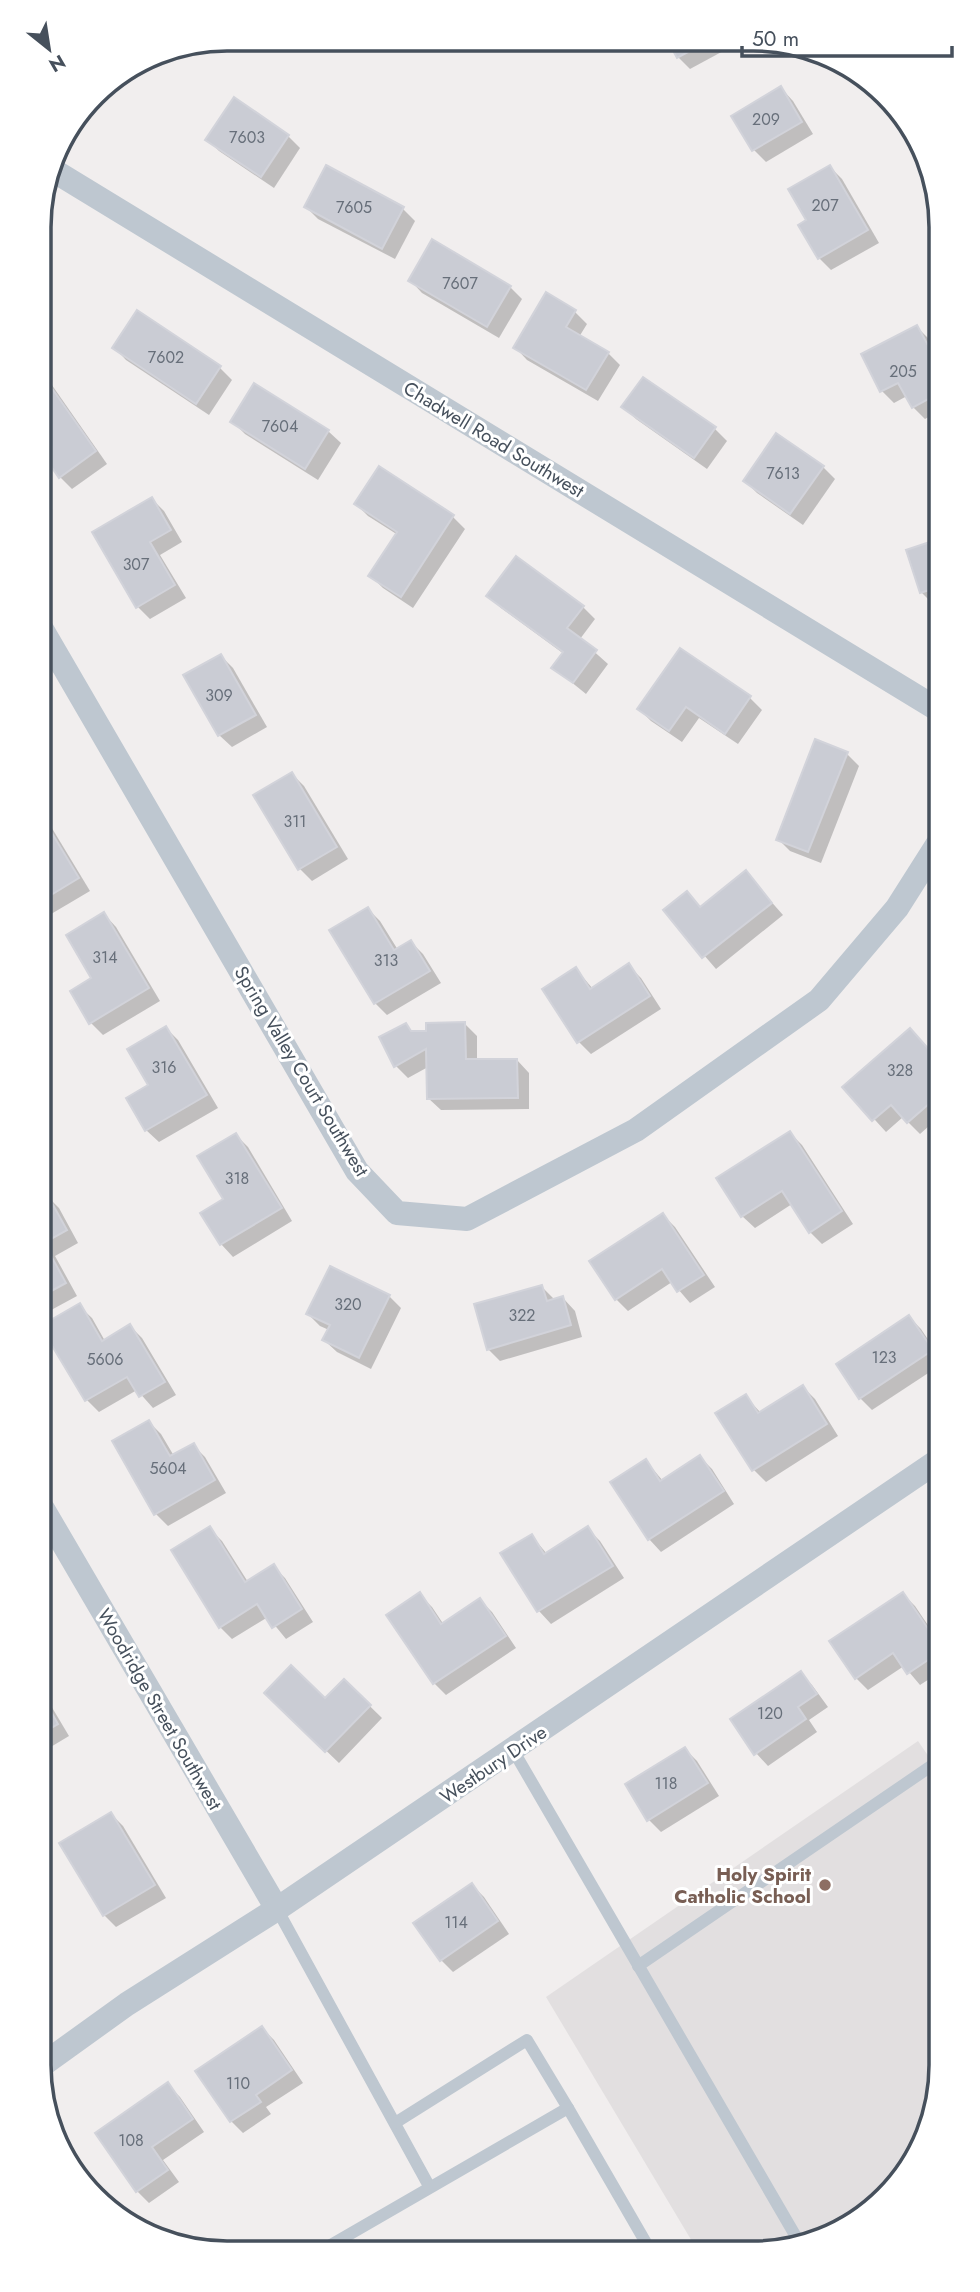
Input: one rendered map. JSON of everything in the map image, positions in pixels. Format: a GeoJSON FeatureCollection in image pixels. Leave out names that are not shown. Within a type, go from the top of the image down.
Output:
{"type":"FeatureCollection","features":[{"type":"Feature","properties":{"kind":"street","name":"Chadwell Road Southwest"},"geometry":{"type":"LineString","coordinates":[[59,174],[929,704]]}},
{"type":"Feature","properties":{"kind":"street","name":"Spring Valley Court Southwest"},"geometry":{"type":"LineString","coordinates":[[51,645],[357,1171],[397,1213],[467,1219],[636,1129],[819,1000],[897,908],[929,858]]}},
{"type":"Feature","properties":{"kind":"street","name":"Westbury Drive"},"geometry":{"type":"LineString","coordinates":[[51,2059],[127,2004],[277,1909],[929,1467]]}},
{"type":"Feature","properties":{"kind":"street","name":"Woodridge Street Southwest"},"geometry":{"type":"LineString","coordinates":[[51,1522],[277,1909]]}},
{"type":"Feature","properties":{"kind":"lane"},"geometry":{"type":"LineString","coordinates":[[513,1750],[795,2236]]}},
{"type":"Feature","properties":{"kind":"lane"},"geometry":{"type":"LineString","coordinates":[[638,1966],[929,1767]]}},
{"type":"Feature","properties":{"kind":"lane"},"geometry":{"type":"LineString","coordinates":[[277,1909],[429,2186]]}},
{"type":"Feature","properties":{"kind":"lane"},"geometry":{"type":"LineString","coordinates":[[395,2123],[527,2040],[645,2241]]}},
{"type":"Feature","properties":{"kind":"lane"},"geometry":{"type":"LineString","coordinates":[[337,2241],[568,2108]]}},
{"type":"Feature","properties":{"kind":"shaded area","name":"Holy Spirit Catholic School"},"geometry":{"type":"Polygon","coordinates":[[[918,1741],[929,1757],[929,2077],[926,2100],[911,2143],[893,2173],[878,2190],[851,2212],[821,2228],[776,2240],[692,2241],[546,1997],[918,1741]]]}},
{"type":"Feature","properties":{"kind":"building"},"geometry":{"type":"Polygon","coordinates":[[[673,51],[690,51],[677,58],[673,51]]]}},
{"type":"Feature","properties":{"kind":"building"},"geometry":{"type":"Polygon","coordinates":[[[781,86],[802,122],[752,151],[731,116],[781,86]]]}},
{"type":"Feature","properties":{"kind":"building"},"geometry":{"type":"Polygon","coordinates":[[[234,97],[289,135],[261,177],[205,140],[234,97]]]}},
{"type":"Feature","properties":{"kind":"building"},"geometry":{"type":"Polygon","coordinates":[[[326,165],[404,207],[382,249],[304,207],[326,165]]]}},
{"type":"Feature","properties":{"kind":"building"},"geometry":{"type":"Polygon","coordinates":[[[830,165],[868,230],[818,259],[798,225],[806,220],[788,189],[830,165]]]}},
{"type":"Feature","properties":{"kind":"building"},"geometry":{"type":"Polygon","coordinates":[[[432,239],[511,286],[487,327],[408,281],[432,239]]]}},
{"type":"Feature","properties":{"kind":"building"},"geometry":{"type":"Polygon","coordinates":[[[546,292],[576,310],[566,327],[609,352],[586,390],[513,348],[546,292]]]}},
{"type":"Feature","properties":{"kind":"building"},"geometry":{"type":"Polygon","coordinates":[[[137,310],[221,366],[196,404],[112,348],[137,310]]]}},
{"type":"Feature","properties":{"kind":"building"},"geometry":{"type":"Polygon","coordinates":[[[917,325],[929,347],[929,399],[912,408],[898,383],[880,392],[861,354],[917,325]]]}},
{"type":"Feature","properties":{"kind":"building"},"geometry":{"type":"Polygon","coordinates":[[[643,377],[716,427],[694,458],[621,407],[643,377]]]}},
{"type":"Feature","properties":{"kind":"building"},"geometry":{"type":"Polygon","coordinates":[[[254,383],[329,430],[305,469],[230,422],[254,383]]]}},
{"type":"Feature","properties":{"kind":"building"},"geometry":{"type":"Polygon","coordinates":[[[51,387],[96,451],[59,478],[51,466],[51,387]]]}},
{"type":"Feature","properties":{"kind":"building"},"geometry":{"type":"Polygon","coordinates":[[[776,433],[824,466],[790,514],[743,481],[776,433]]]}},
{"type":"Feature","properties":{"kind":"building"},"geometry":{"type":"Polygon","coordinates":[[[379,466],[454,515],[401,597],[368,576],[397,532],[354,504],[379,466]]]}},
{"type":"Feature","properties":{"kind":"building"},"geometry":{"type":"Polygon","coordinates":[[[152,497],[171,530],[150,542],[175,585],[136,608],[92,532],[152,497]]]}},
{"type":"Feature","properties":{"kind":"building"},"geometry":{"type":"Polygon","coordinates":[[[929,542],[929,590],[920,593],[906,550],[929,542]]]}},
{"type":"Feature","properties":{"kind":"building"},"geometry":{"type":"Polygon","coordinates":[[[516,556],[584,606],[567,628],[597,650],[573,683],[551,668],[563,652],[486,596],[516,556]]]}},
{"type":"Feature","properties":{"kind":"building"},"geometry":{"type":"Polygon","coordinates":[[[680,648],[751,696],[725,734],[686,707],[669,731],[637,709],[680,648]]]}},
{"type":"Feature","properties":{"kind":"building"},"geometry":{"type":"Polygon","coordinates":[[[221,654],[256,715],[218,736],[183,675],[221,654]]]}},
{"type":"Feature","properties":{"kind":"building"},"geometry":{"type":"Polygon","coordinates":[[[815,739],[848,752],[808,852],[776,840],[815,739]]]}},
{"type":"Feature","properties":{"kind":"building"},"geometry":{"type":"Polygon","coordinates":[[[292,772],[337,847],[298,870],[253,795],[292,772]]]}},
{"type":"Feature","properties":{"kind":"building"},"geometry":{"type":"Polygon","coordinates":[[[51,832],[79,878],[51,895],[51,832]]]}},
{"type":"Feature","properties":{"kind":"building"},"geometry":{"type":"Polygon","coordinates":[[[746,870],[772,903],[702,958],[663,910],[687,891],[700,907],[746,870]]]}},
{"type":"Feature","properties":{"kind":"building"},"geometry":{"type":"Polygon","coordinates":[[[368,907],[394,950],[411,940],[430,971],[374,1004],[329,930],[368,907]]]}},
{"type":"Feature","properties":{"kind":"building"},"geometry":{"type":"Polygon","coordinates":[[[104,912],[149,988],[89,1024],[70,991],[91,978],[66,935],[104,912]]]}},
{"type":"Feature","properties":{"kind":"building"},"geometry":{"type":"Polygon","coordinates":[[[629,963],[650,996],[577,1043],[542,989],[576,967],[590,989],[629,963]]]}},
{"type":"Feature","properties":{"kind":"building"},"geometry":{"type":"Polygon","coordinates":[[[465,1022],[466,1059],[517,1059],[518,1098],[427,1099],[426,1049],[394,1067],[379,1037],[406,1023],[411,1031],[426,1031],[426,1023],[465,1022]]]}},
{"type":"Feature","properties":{"kind":"building"},"geometry":{"type":"Polygon","coordinates":[[[166,1026],[207,1095],[145,1131],[126,1098],[148,1085],[127,1049],[166,1026]]]}},
{"type":"Feature","properties":{"kind":"building"},"geometry":{"type":"Polygon","coordinates":[[[910,1028],[929,1050],[929,1104],[907,1123],[891,1105],[872,1121],[842,1087],[910,1028]]]}},
{"type":"Feature","properties":{"kind":"building"},"geometry":{"type":"Polygon","coordinates":[[[790,1131],[842,1211],[809,1233],[782,1191],[741,1217],[716,1178],[790,1131]]]}},
{"type":"Feature","properties":{"kind":"building"},"geometry":{"type":"Polygon","coordinates":[[[236,1133],[282,1208],[220,1245],[200,1213],[223,1199],[197,1156],[236,1133]]]}},
{"type":"Feature","properties":{"kind":"building"},"geometry":{"type":"Polygon","coordinates":[[[51,1201],[67,1230],[51,1239],[51,1201]]]}},
{"type":"Feature","properties":{"kind":"building"},"geometry":{"type":"Polygon","coordinates":[[[663,1213],[704,1275],[677,1292],[662,1269],[615,1300],[589,1261],[663,1213]]]}},
{"type":"Feature","properties":{"kind":"building"},"geometry":{"type":"Polygon","coordinates":[[[51,1256],[66,1283],[51,1291],[51,1256]]]}},
{"type":"Feature","properties":{"kind":"building"},"geometry":{"type":"Polygon","coordinates":[[[330,1266],[390,1295],[359,1358],[322,1340],[330,1325],[306,1314],[330,1266]]]}},
{"type":"Feature","properties":{"kind":"building"},"geometry":{"type":"Polygon","coordinates":[[[542,1285],[547,1301],[563,1296],[571,1325],[487,1350],[474,1304],[542,1285]]]}},
{"type":"Feature","properties":{"kind":"building"},"geometry":{"type":"Polygon","coordinates":[[[80,1303],[102,1341],[130,1324],[165,1382],[139,1397],[127,1377],[85,1401],[51,1344],[51,1320],[80,1303]]]}},
{"type":"Feature","properties":{"kind":"building"},"geometry":{"type":"Polygon","coordinates":[[[909,1315],[929,1344],[929,1353],[859,1399],[836,1364],[909,1315]]]}},
{"type":"Feature","properties":{"kind":"building"},"geometry":{"type":"Polygon","coordinates":[[[803,1385],[827,1424],[752,1471],[715,1413],[746,1394],[758,1413],[803,1385]]]}},
{"type":"Feature","properties":{"kind":"building"},"geometry":{"type":"Polygon","coordinates":[[[149,1420],[170,1456],[194,1443],[215,1480],[154,1515],[112,1441],[149,1420]]]}},
{"type":"Feature","properties":{"kind":"building"},"geometry":{"type":"Polygon","coordinates":[[[700,1455],[724,1491],[648,1540],[610,1482],[646,1459],[660,1481],[700,1455]]]}},
{"type":"Feature","properties":{"kind":"building"},"geometry":{"type":"Polygon","coordinates":[[[210,1526],[245,1582],[274,1564],[302,1609],[272,1628],[257,1604],[219,1628],[171,1550],[210,1526]]]}},
{"type":"Feature","properties":{"kind":"building"},"geometry":{"type":"Polygon","coordinates":[[[588,1526],[613,1566],[537,1612],[500,1553],[532,1534],[544,1554],[588,1526]]]}},
{"type":"Feature","properties":{"kind":"building"},"geometry":{"type":"Polygon","coordinates":[[[420,1592],[441,1624],[480,1598],[506,1636],[433,1684],[386,1615],[420,1592]]]}},
{"type":"Feature","properties":{"kind":"building"},"geometry":{"type":"Polygon","coordinates":[[[903,1592],[929,1630],[929,1659],[907,1674],[893,1653],[855,1679],[829,1641],[903,1592]]]}},
{"type":"Feature","properties":{"kind":"building"},"geometry":{"type":"Polygon","coordinates":[[[291,1665],[325,1698],[344,1679],[371,1705],[325,1752],[264,1693],[291,1665]]]}},
{"type":"Feature","properties":{"kind":"building"},"geometry":{"type":"Polygon","coordinates":[[[801,1671],[817,1694],[798,1707],[806,1719],[754,1755],[730,1719],[801,1671]]]}},
{"type":"Feature","properties":{"kind":"building"},"geometry":{"type":"Polygon","coordinates":[[[51,1712],[58,1724],[51,1728],[51,1712]]]}},
{"type":"Feature","properties":{"kind":"building"},"geometry":{"type":"Polygon","coordinates":[[[685,1747],[708,1783],[647,1821],[625,1784],[685,1747]]]}},
{"type":"Feature","properties":{"kind":"building"},"geometry":{"type":"Polygon","coordinates":[[[111,1812],[155,1885],[103,1916],[59,1843],[111,1812]]]}},
{"type":"Feature","properties":{"kind":"building"},"geometry":{"type":"Polygon","coordinates":[[[472,1883],[498,1921],[440,1961],[413,1923],[472,1883]]]}},
{"type":"Feature","properties":{"kind":"building"},"geometry":{"type":"Polygon","coordinates":[[[262,2026],[292,2070],[256,2095],[261,2102],[230,2122],[195,2071],[262,2026]]]}},
{"type":"Feature","properties":{"kind":"building"},"geometry":{"type":"Polygon","coordinates":[[[168,2082],[193,2119],[152,2147],[168,2170],[136,2192],[95,2133],[168,2082]]]}},
{"type":"Feature","properties":{"kind":"place","name":"Holy Spirit Catholic School"},"geometry":{"type":"Point","coordinates":[825,1885]}}]}
